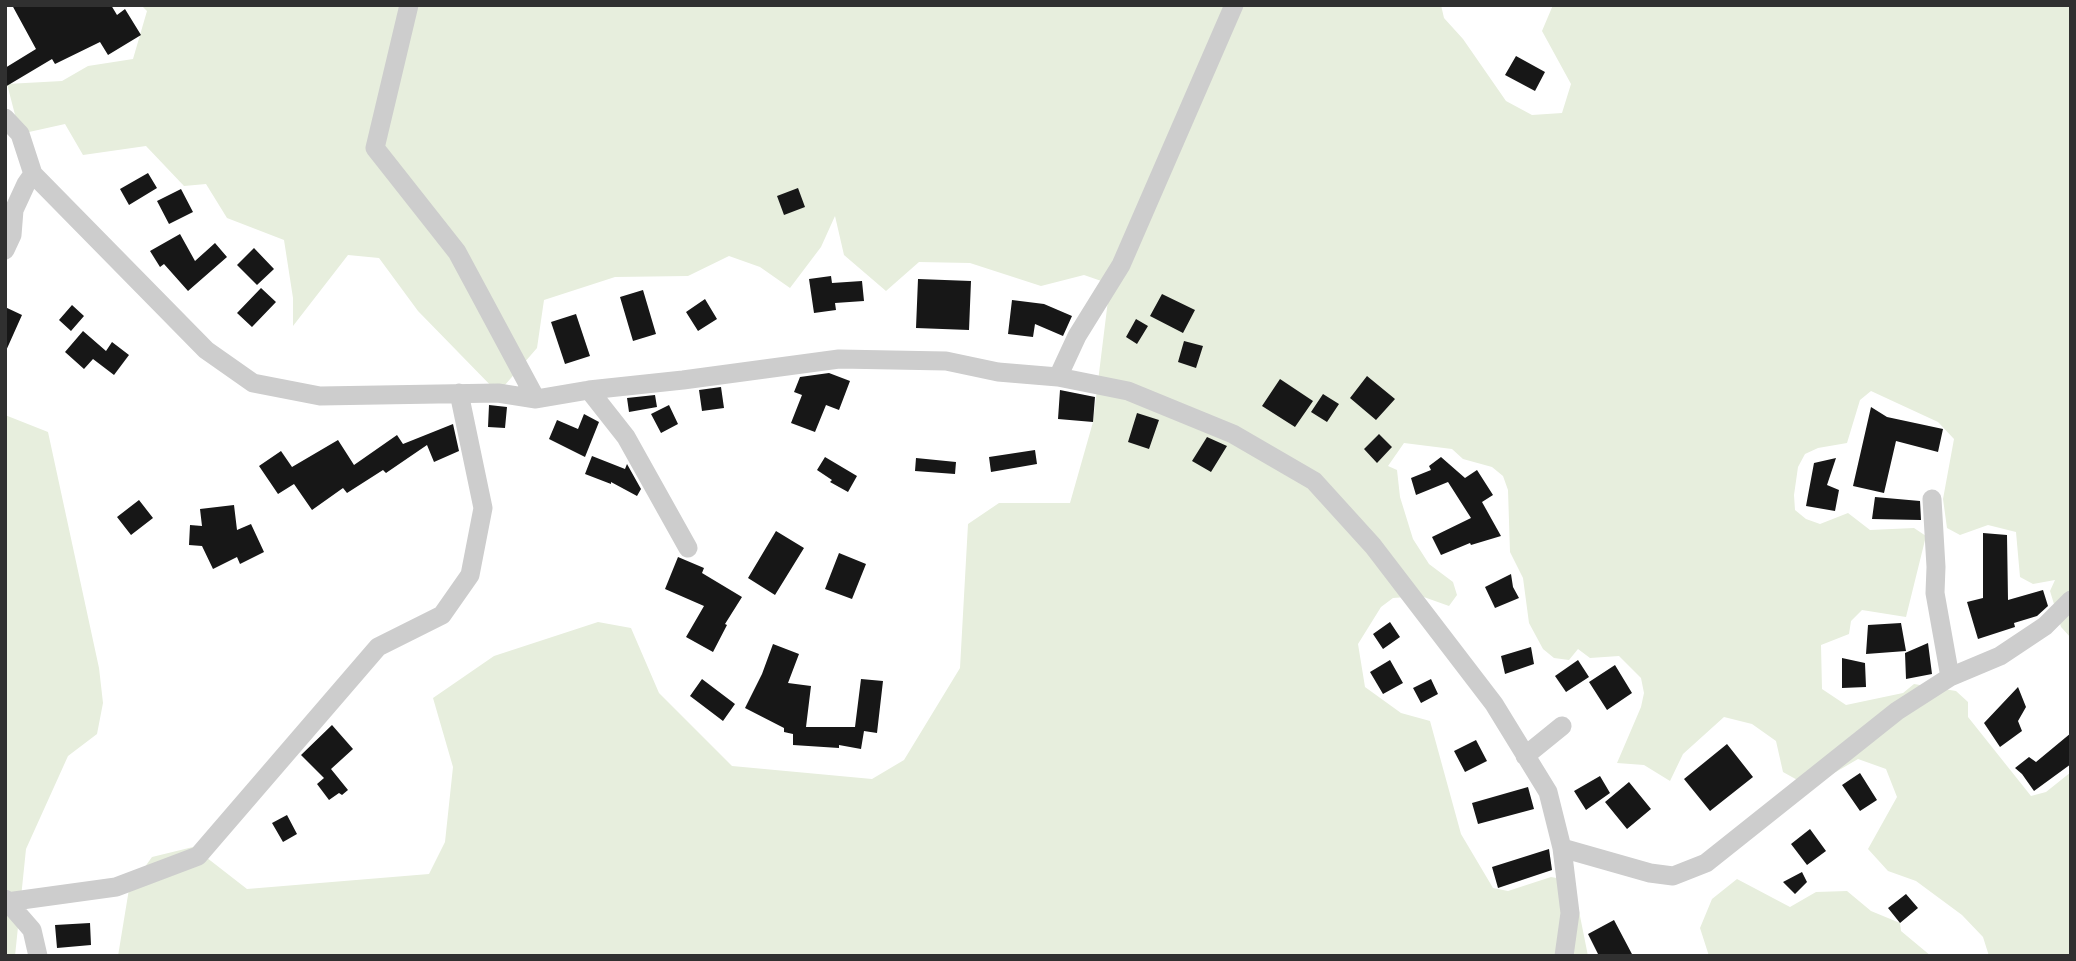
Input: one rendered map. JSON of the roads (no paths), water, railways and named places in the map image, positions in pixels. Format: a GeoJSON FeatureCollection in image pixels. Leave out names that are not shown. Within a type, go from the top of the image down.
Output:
{"type":"FeatureCollection","features":[{"type":"Feature","properties":{"kind":"street"},"geometry":{"type":"LineString","coordinates":[[409,5],[375,148],[457,252],[536,399]]}},
{"type":"Feature","properties":{"kind":"street"},"geometry":{"type":"LineString","coordinates":[[1058,377],[1077,335],[1121,265],[1234,5]]}},
{"type":"Feature","properties":{"kind":"street"},"geometry":{"type":"LineString","coordinates":[[5,118],[20,134],[33,174],[206,350],[253,383],[320,396],[498,393],[536,399],[839,359],[946,361],[998,372],[1058,377],[1128,391],[1233,434],[1314,481],[1374,546],[1494,704],[1548,792],[1562,848],[1570,913],[1564,956]]}},
{"type":"Feature","properties":{"kind":"street"},"geometry":{"type":"LineString","coordinates":[[5,250],[12,235],[14,210],[33,174]]}},
{"type":"Feature","properties":{"kind":"street"},"geometry":{"type":"LineString","coordinates":[[589,390],[626,437],[688,548]]}},
{"type":"Feature","properties":{"kind":"street"},"geometry":{"type":"LineString","coordinates":[[6,901],[116,887],[198,856],[378,647],[442,615],[470,575],[483,508],[459,393]]}},
{"type":"Feature","properties":{"kind":"street"},"geometry":{"type":"LineString","coordinates":[[1932,499],[1937,567],[1935,593],[1950,677]]}},
{"type":"Feature","properties":{"kind":"street"},"geometry":{"type":"LineString","coordinates":[[1562,848],[1650,873],[1674,876],[1706,863],[1897,711],[1950,677],[2000,656],[2045,626],[2071,600]]}},
{"type":"Feature","properties":{"kind":"street"},"geometry":{"type":"LineString","coordinates":[[1525,756],[1562,726]]}},
{"type":"Feature","properties":{"kind":"street"},"geometry":{"type":"LineString","coordinates":[[6,901],[32,930],[37,956]]}}]}
